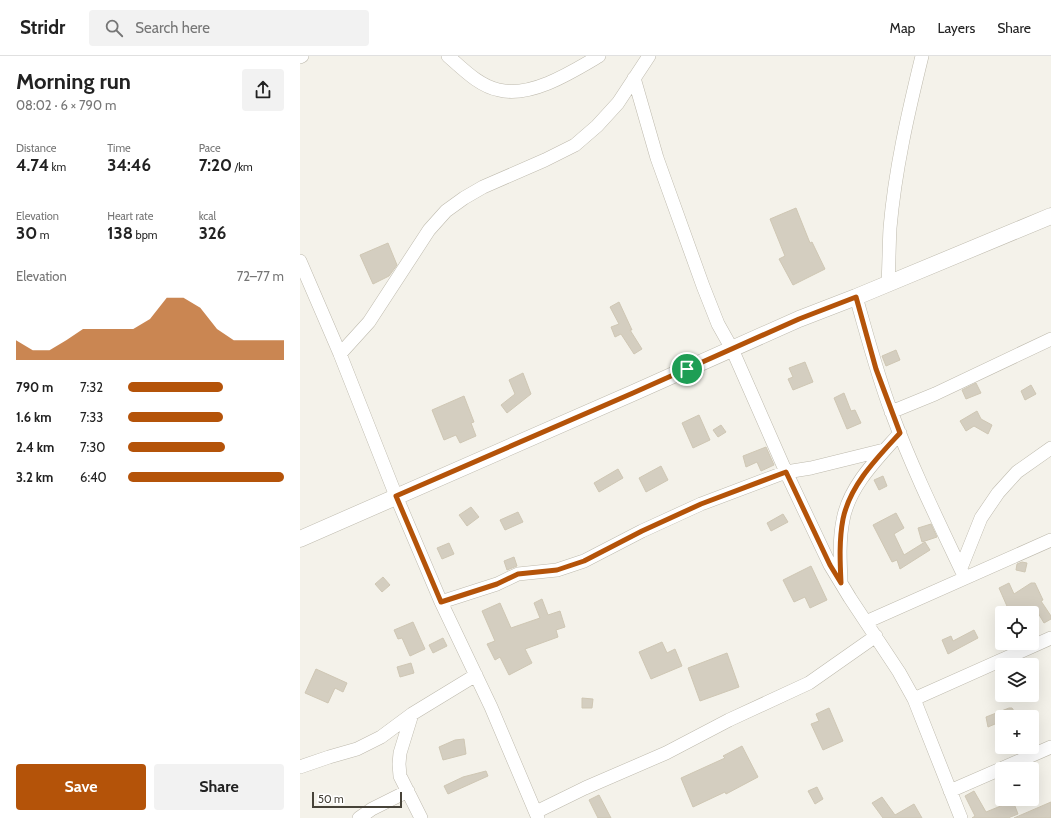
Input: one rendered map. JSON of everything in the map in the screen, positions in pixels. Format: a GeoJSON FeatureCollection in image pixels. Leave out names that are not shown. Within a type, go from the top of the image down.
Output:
{"type":"FeatureCollection","features":[{"type":"Feature","properties":{"kind":"street"},"geometry":{"type":"LineString","coordinates":[[448,56],[470,75],[484,84],[499,90],[515,91],[534,88],[557,80],[599,56]]}},
{"type":"Feature","properties":{"kind":"street"},"geometry":{"type":"LineString","coordinates":[[340,354],[370,322],[429,230],[446,211],[482,187],[545,160],[575,145],[597,126],[618,103],[648,56]]}},
{"type":"Feature","properties":{"kind":"street"},"geometry":{"type":"LineString","coordinates":[[888,284],[890,228],[898,164],[922,56]]}},
{"type":"Feature","properties":{"kind":"street"},"geometry":{"type":"LineString","coordinates":[[634,78],[658,158],[718,324],[732,349],[786,472],[830,565],[899,672],[914,699],[961,818]]}},
{"type":"Feature","properties":{"kind":"street"},"geometry":{"type":"LineString","coordinates":[[300,539],[799,319],[888,284],[1051,216]]}},
{"type":"Feature","properties":{"kind":"street"},"geometry":{"type":"LineString","coordinates":[[300,261],[340,354],[396,496],[441,602],[491,706],[537,815],[584,788],[666,754],[735,717],[809,683],[876,636]]}},
{"type":"Feature","properties":{"kind":"street"},"geometry":{"type":"LineString","coordinates":[[856,297],[876,369],[891,412],[924,491],[963,573]]}},
{"type":"Feature","properties":{"kind":"street"},"geometry":{"type":"LineString","coordinates":[[891,412],[935,394],[1051,339]]}},
{"type":"Feature","properties":{"kind":"street"},"geometry":{"type":"LineString","coordinates":[[841,583],[840,544],[843,518],[852,495],[863,477],[884,450],[900,433]]}},
{"type":"Feature","properties":{"kind":"street"},"geometry":{"type":"LineString","coordinates":[[963,573],[981,518],[998,493],[1017,472],[1051,448]]}},
{"type":"Feature","properties":{"kind":"street"},"geometry":{"type":"LineString","coordinates":[[441,602],[497,584],[518,574],[557,570],[584,561],[642,531],[701,504],[786,472],[811,468],[884,450]]}},
{"type":"Feature","properties":{"kind":"street"},"geometry":{"type":"LineString","coordinates":[[866,622],[963,573],[1051,540]]}},
{"type":"Feature","properties":{"kind":"street"},"geometry":{"type":"LineString","coordinates":[[914,699],[1051,638]]}},
{"type":"Feature","properties":{"kind":"street"},"geometry":{"type":"LineString","coordinates":[[300,767],[357,749],[381,737],[412,714],[476,675]]}},
{"type":"Feature","properties":{"kind":"street"},"geometry":{"type":"LineString","coordinates":[[412,714],[400,752],[400,776],[421,818]]}},
{"type":"Feature","properties":{"kind":"street"},"geometry":{"type":"LineString","coordinates":[[950,791],[1051,747]]}},
{"type":"Feature","properties":{"kind":"street"},"geometry":{"type":"LineString","coordinates":[[359,818],[372,809],[408,791]]}},
{"type":"Feature","properties":{"kind":"building"},"geometry":{"type":"Polygon","coordinates":[[[796,208],[810,243],[812,242],[825,269],[793,285],[779,259],[785,256],[770,219],[796,208]]]}},
{"type":"Feature","properties":{"kind":"building"},"geometry":{"type":"Polygon","coordinates":[[[388,243],[397,265],[389,276],[373,284],[360,255],[388,243]]]}},
{"type":"Feature","properties":{"kind":"building"},"geometry":{"type":"Polygon","coordinates":[[[619,302],[632,330],[630,330],[642,349],[634,354],[621,334],[615,337],[611,327],[619,324],[610,307],[619,302]]]}},
{"type":"Feature","properties":{"kind":"building"},"geometry":{"type":"Polygon","coordinates":[[[896,350],[900,360],[886,366],[882,356],[896,350]]]}},
{"type":"Feature","properties":{"kind":"building"},"geometry":{"type":"Polygon","coordinates":[[[805,362],[813,382],[793,390],[788,379],[793,377],[789,368],[805,362]]]}},
{"type":"Feature","properties":{"kind":"building"},"geometry":{"type":"Polygon","coordinates":[[[523,373],[531,394],[507,413],[501,405],[515,394],[509,380],[523,373]]]}},
{"type":"Feature","properties":{"kind":"building"},"geometry":{"type":"Polygon","coordinates":[[[976,383],[981,393],[966,399],[962,390],[976,383]]]}},
{"type":"Feature","properties":{"kind":"building"},"geometry":{"type":"Polygon","coordinates":[[[1031,385],[1036,394],[1025,400],[1021,391],[1031,385]]]}},
{"type":"Feature","properties":{"kind":"building"},"geometry":{"type":"Polygon","coordinates":[[[844,393],[851,411],[855,410],[861,423],[847,429],[834,398],[844,393]]]}},
{"type":"Feature","properties":{"kind":"building"},"geometry":{"type":"Polygon","coordinates":[[[464,396],[474,422],[471,423],[476,436],[460,443],[456,435],[444,440],[432,410],[464,396]]]}},
{"type":"Feature","properties":{"kind":"building"},"geometry":{"type":"Polygon","coordinates":[[[977,411],[981,419],[992,425],[988,434],[974,426],[966,431],[960,421],[977,411]]]}},
{"type":"Feature","properties":{"kind":"building"},"geometry":{"type":"Polygon","coordinates":[[[699,415],[710,440],[693,448],[682,423],[699,415]]]}},
{"type":"Feature","properties":{"kind":"building"},"geometry":{"type":"Polygon","coordinates":[[[721,425],[726,432],[718,437],[713,430],[721,425]]]}},
{"type":"Feature","properties":{"kind":"building"},"geometry":{"type":"Polygon","coordinates":[[[766,447],[774,465],[761,471],[757,462],[746,467],[743,456],[766,447]]]}},
{"type":"Feature","properties":{"kind":"building"},"geometry":{"type":"Polygon","coordinates":[[[661,466],[668,480],[646,492],[639,478],[661,466]]]}},
{"type":"Feature","properties":{"kind":"building"},"geometry":{"type":"Polygon","coordinates":[[[618,469],[623,478],[599,492],[594,483],[618,469]]]}},
{"type":"Feature","properties":{"kind":"building"},"geometry":{"type":"Polygon","coordinates":[[[883,476],[887,486],[879,490],[874,480],[883,476]]]}},
{"type":"Feature","properties":{"kind":"building"},"geometry":{"type":"Polygon","coordinates":[[[471,507],[479,517],[467,526],[459,515],[471,507]]]}},
{"type":"Feature","properties":{"kind":"building"},"geometry":{"type":"Polygon","coordinates":[[[518,512],[523,522],[505,530],[500,520],[518,512]]]}},
{"type":"Feature","properties":{"kind":"building"},"geometry":{"type":"Polygon","coordinates":[[[896,513],[904,528],[894,534],[904,555],[925,542],[930,550],[900,569],[897,560],[892,562],[873,525],[896,513]]]}},
{"type":"Feature","properties":{"kind":"building"},"geometry":{"type":"Polygon","coordinates":[[[783,514],[788,522],[771,531],[767,523],[783,514]]]}},
{"type":"Feature","properties":{"kind":"building"},"geometry":{"type":"Polygon","coordinates":[[[931,524],[937,537],[922,542],[918,528],[931,524]]]}},
{"type":"Feature","properties":{"kind":"building"},"geometry":{"type":"Polygon","coordinates":[[[449,543],[454,554],[442,559],[437,548],[449,543]]]}},
{"type":"Feature","properties":{"kind":"building"},"geometry":{"type":"Polygon","coordinates":[[[514,557],[517,566],[507,570],[504,561],[514,557]]]}},
{"type":"Feature","properties":{"kind":"building"},"geometry":{"type":"Polygon","coordinates":[[[1022,562],[1027,563],[1025,572],[1016,570],[1017,564],[1022,562]]]}},
{"type":"Feature","properties":{"kind":"building"},"geometry":{"type":"Polygon","coordinates":[[[811,566],[827,600],[810,608],[805,597],[794,602],[783,580],[811,566]]]}},
{"type":"Feature","properties":{"kind":"building"},"geometry":{"type":"Polygon","coordinates":[[[383,577],[390,585],[382,592],[375,584],[383,577]]]}},
{"type":"Feature","properties":{"kind":"building"},"geometry":{"type":"Polygon","coordinates":[[[1009,583],[1014,594],[1031,583],[1035,583],[1043,600],[1041,601],[1051,616],[1051,619],[1044,623],[1039,615],[1039,606],[1007,606],[999,588],[1009,583]]]}},
{"type":"Feature","properties":{"kind":"building"},"geometry":{"type":"Polygon","coordinates":[[[542,599],[548,615],[560,611],[565,627],[556,630],[558,637],[525,649],[532,663],[509,675],[500,657],[495,660],[487,644],[495,641],[482,611],[500,603],[511,628],[540,618],[534,603],[542,599]]]}},
{"type":"Feature","properties":{"kind":"building"},"geometry":{"type":"Polygon","coordinates":[[[413,622],[425,649],[410,656],[402,638],[398,639],[394,630],[413,622]]]}},
{"type":"Feature","properties":{"kind":"building"},"geometry":{"type":"Polygon","coordinates":[[[974,630],[978,638],[948,654],[942,640],[951,636],[953,641],[974,630]]]}},
{"type":"Feature","properties":{"kind":"building"},"geometry":{"type":"Polygon","coordinates":[[[443,638],[447,646],[433,653],[429,645],[443,638]]]}},
{"type":"Feature","properties":{"kind":"building"},"geometry":{"type":"Polygon","coordinates":[[[662,642],[667,653],[675,649],[682,666],[651,679],[639,652],[662,642]]]}},
{"type":"Feature","properties":{"kind":"building"},"geometry":{"type":"Polygon","coordinates":[[[727,653],[739,687],[700,701],[688,668],[727,653]]]}},
{"type":"Feature","properties":{"kind":"building"},"geometry":{"type":"Polygon","coordinates":[[[411,663],[414,673],[400,677],[397,667],[411,663]]]}},
{"type":"Feature","properties":{"kind":"building"},"geometry":{"type":"Polygon","coordinates":[[[316,669],[347,683],[343,692],[335,688],[328,703],[305,693],[316,669]]]}},
{"type":"Feature","properties":{"kind":"building"},"geometry":{"type":"Polygon","coordinates":[[[582,698],[593,699],[592,708],[582,708],[582,698]]]}},
{"type":"Feature","properties":{"kind":"building"},"geometry":{"type":"Polygon","coordinates":[[[829,708],[843,741],[823,750],[811,724],[819,721],[816,714],[829,708]]]}},
{"type":"Feature","properties":{"kind":"building"},"geometry":{"type":"Polygon","coordinates":[[[1012,708],[1013,710],[1004,710],[1012,708]]]}},
{"type":"Feature","properties":{"kind":"building"},"geometry":{"type":"Polygon","coordinates":[[[995,713],[995,724],[988,727],[986,717],[995,713]]]}},
{"type":"Feature","properties":{"kind":"building"},"geometry":{"type":"Polygon","coordinates":[[[464,739],[466,754],[443,760],[439,747],[455,740],[464,739]]]}},
{"type":"Feature","properties":{"kind":"building"},"geometry":{"type":"Polygon","coordinates":[[[742,746],[758,777],[726,794],[725,792],[693,807],[681,778],[725,758],[723,756],[742,746]]]}},
{"type":"Feature","properties":{"kind":"building"},"geometry":{"type":"Polygon","coordinates":[[[486,771],[488,776],[448,794],[444,786],[463,777],[486,771]]]}},
{"type":"Feature","properties":{"kind":"building"},"geometry":{"type":"Polygon","coordinates":[[[817,787],[823,799],[815,804],[808,791],[817,787]]]}},
{"type":"Feature","properties":{"kind":"building"},"geometry":{"type":"Polygon","coordinates":[[[974,791],[986,812],[1001,806],[1015,806],[1018,814],[1008,818],[972,818],[975,816],[965,796],[974,791]]]}},
{"type":"Feature","properties":{"kind":"building"},"geometry":{"type":"Polygon","coordinates":[[[599,795],[611,818],[598,818],[589,800],[599,795]]]}},
{"type":"Feature","properties":{"kind":"building"},"geometry":{"type":"Polygon","coordinates":[[[882,797],[895,815],[914,804],[922,818],[883,818],[872,803],[882,797]]]}},
{"type":"Feature","properties":{"kind":"building"},"geometry":{"type":"Polygon","coordinates":[[[1051,802],[1051,818],[1014,818],[1051,802]]]}},
{"type":"Feature","properties":{"kind":"route"},"geometry":{"type":"LineString","coordinates":[[856,297],[876,369],[900,433],[884,450],[863,477],[852,495],[843,518],[840,544],[841,583],[830,565],[786,472],[701,504],[642,531],[584,561],[557,570],[518,574],[497,584],[441,602],[396,496],[687,369],[799,319],[856,297]]}}]}
